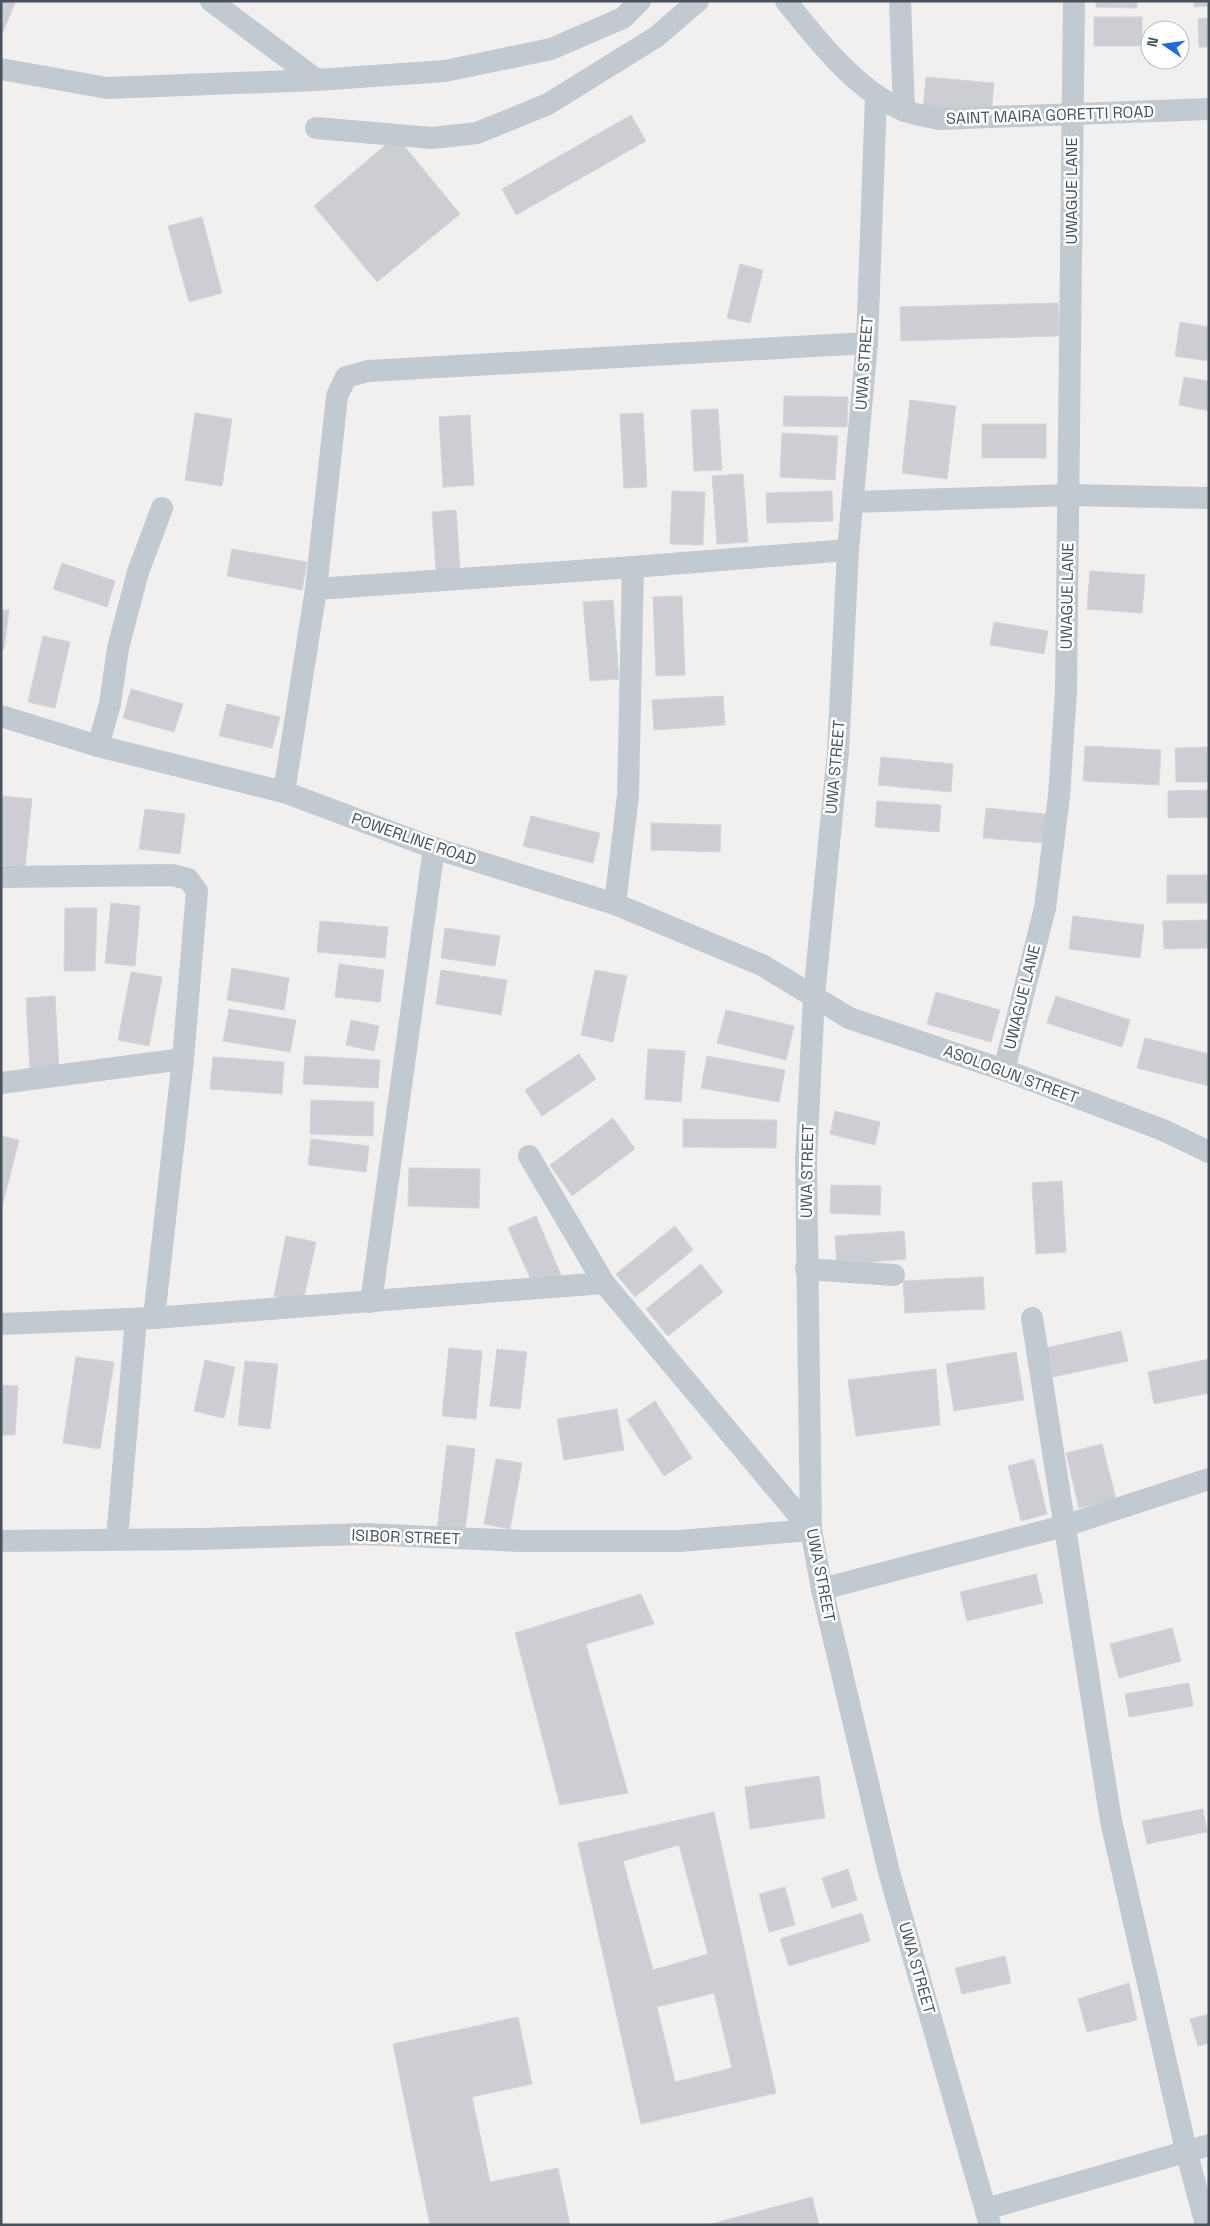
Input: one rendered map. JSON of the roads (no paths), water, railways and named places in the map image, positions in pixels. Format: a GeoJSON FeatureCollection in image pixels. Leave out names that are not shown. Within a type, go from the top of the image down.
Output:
{"type":"FeatureCollection","features":[{"type":"Feature","properties":{"kind":"street"},"geometry":{"type":"LineString","coordinates":[[211,1],[317,80]]}},
{"type":"Feature","properties":{"kind":"street"},"geometry":{"type":"LineString","coordinates":[[1,69],[107,88],[317,80],[445,72],[552,49],[623,18],[640,1]]}},
{"type":"Feature","properties":{"kind":"street"},"geometry":{"type":"LineString","coordinates":[[316,128],[432,138],[477,133],[548,104],[656,37],[698,1]]}},
{"type":"Feature","properties":{"kind":"street","name":"SAINT MAIRA GORETTI ROAD"},"geometry":{"type":"LineString","coordinates":[[786,1],[819,43],[876,96],[904,111],[940,119],[1209,109]]}},
{"type":"Feature","properties":{"kind":"street"},"geometry":{"type":"LineString","coordinates":[[900,1],[904,111]]}},
{"type":"Feature","properties":{"kind":"street","name":"UWAGUE LANE"},"geometry":{"type":"LineString","coordinates":[[1004,1070],[1045,908],[1060,796],[1066,691],[1074,1]]}},
{"type":"Feature","properties":{"kind":"street","name":"UWA STREET"},"geometry":{"type":"LineString","coordinates":[[876,96],[867,343],[848,550],[838,752],[814,996],[806,1160],[811,1530],[822,1589],[889,1872],[988,2217]]}},
{"type":"Feature","properties":{"kind":"street"},"geometry":{"type":"LineString","coordinates":[[284,792],[316,589],[337,396],[346,377],[368,371],[867,343]]}},
{"type":"Feature","properties":{"kind":"street"},"geometry":{"type":"LineString","coordinates":[[852,502],[1069,495],[1209,498]]}},
{"type":"Feature","properties":{"kind":"street"},"geometry":{"type":"LineString","coordinates":[[98,746],[110,704],[118,648],[138,572],[162,508]]}},
{"type":"Feature","properties":{"kind":"street"},"geometry":{"type":"LineString","coordinates":[[316,589],[633,568],[848,550]]}},
{"type":"Feature","properties":{"kind":"street"},"geometry":{"type":"LineString","coordinates":[[616,904],[628,796],[633,568]]}},
{"type":"Feature","properties":{"kind":"street","name":"POWERLINE ROAD"},"geometry":{"type":"LineString","coordinates":[[1,716],[98,746],[284,792],[434,848],[616,904],[762,966],[814,996]]}},
{"type":"Feature","properties":{"kind":"street"},"geometry":{"type":"LineString","coordinates":[[371,1302],[434,848]]}},
{"type":"Feature","properties":{"kind":"street"},"geometry":{"type":"LineString","coordinates":[[1,877],[172,875],[188,879],[197,891],[183,1059],[145,1319],[118,1540]]}},
{"type":"Feature","properties":{"kind":"street","name":"ASOLOGUN STREET"},"geometry":{"type":"LineString","coordinates":[[814,996],[829,1008],[848,1018],[1004,1070],[1163,1130],[1209,1152]]}},
{"type":"Feature","properties":{"kind":"street"},"geometry":{"type":"LineString","coordinates":[[1,1083],[183,1059]]}},
{"type":"Feature","properties":{"kind":"street"},"geometry":{"type":"LineString","coordinates":[[529,1156],[604,1283],[811,1530]]}},
{"type":"Feature","properties":{"kind":"street"},"geometry":{"type":"LineString","coordinates":[[806,1270],[894,1275]]}},
{"type":"Feature","properties":{"kind":"street"},"geometry":{"type":"LineString","coordinates":[[1,1324],[145,1319],[604,1283]]}},
{"type":"Feature","properties":{"kind":"street"},"geometry":{"type":"LineString","coordinates":[[1032,1318],[1111,1821],[1186,2150],[1206,2225]]}},
{"type":"Feature","properties":{"kind":"street"},"geometry":{"type":"LineString","coordinates":[[822,1589],[1064,1526],[1209,1479]]}},
{"type":"Feature","properties":{"kind":"street","name":"ISIBOR STREET"},"geometry":{"type":"LineString","coordinates":[[1,1542],[365,1534],[522,1542],[679,1541],[811,1530]]}},
{"type":"Feature","properties":{"kind":"street"},"geometry":{"type":"LineString","coordinates":[[988,2217],[1186,2150],[1209,2144]]}}]}
